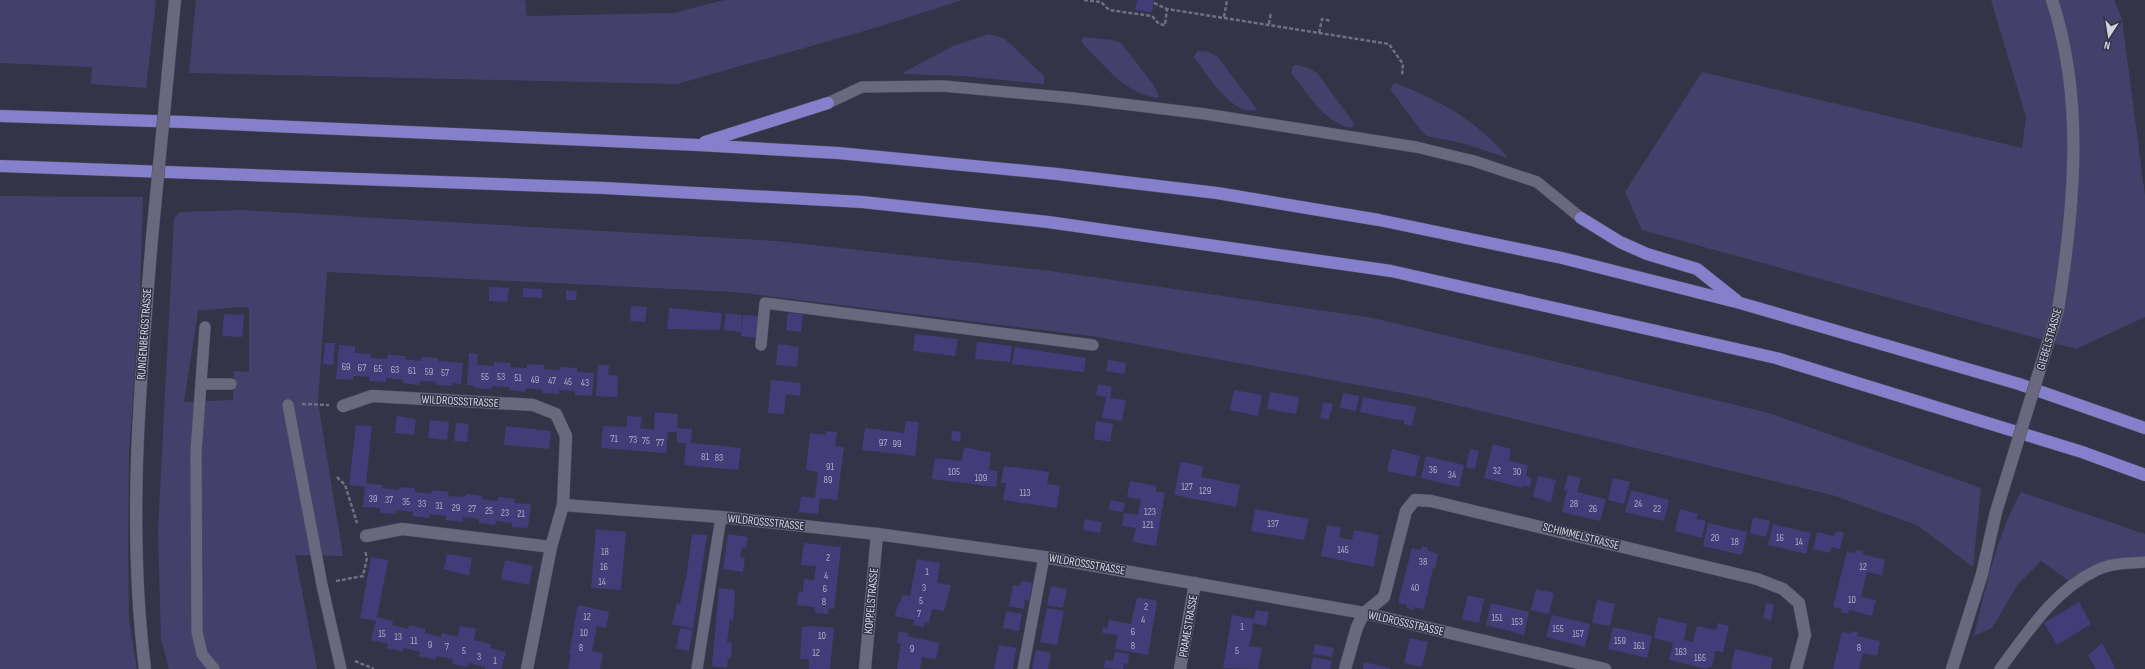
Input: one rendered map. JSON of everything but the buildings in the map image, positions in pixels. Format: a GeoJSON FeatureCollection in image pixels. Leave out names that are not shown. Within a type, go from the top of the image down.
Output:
{"type":"FeatureCollection","features":[{"type":"Feature","properties":{"kind":"highway"},"geometry":{"type":"LineString","coordinates":[[698,145],[828,103]]}},
{"type":"Feature","properties":{"kind":"highway"},"geometry":{"type":"LineString","coordinates":[[0,116],[184,122],[698,145],[838,154],[1057,174],[1217,194],[1379,220],[1562,258],[1740,303],[2019,384],[2145,428]]}},
{"type":"Feature","properties":{"kind":"highway"},"geometry":{"type":"LineString","coordinates":[[0,166],[612,189],[862,202],[1048,222],[1391,271],[1768,356],[2082,452],[2145,474]]}},
{"type":"Feature","properties":{"kind":"highway"},"geometry":{"type":"LineString","coordinates":[[1581,218],[1620,242],[1646,254],[1697,269],[1740,303]]}},
{"type":"Feature","properties":{"kind":"street","name":"RUNGENBERGSTRASSE"},"geometry":{"type":"LineString","coordinates":[[145,669],[139,617],[135,538],[142,356],[175,0]]}},
{"type":"Feature","properties":{"kind":"street","name":"GIEBELSTRASSE"},"geometry":{"type":"LineString","coordinates":[[1952,669],[1982,574],[1996,512],[2058,310],[2069,237],[2073,169],[2072,106],[2061,27],[2052,0]]}},
{"type":"Feature","properties":{"kind":"street","name":"WILDROSSSTRASSE"},"geometry":{"type":"LineString","coordinates":[[343,406],[372,396],[533,405],[556,414],[566,436],[563,505],[551,546],[527,669]]}},
{"type":"Feature","properties":{"kind":"street","name":"SCHIMMELSTRASSE"},"geometry":{"type":"LineString","coordinates":[[1364,613],[1384,597],[1406,511],[1415,500],[1431,500],[1757,579],[1784,589],[1799,603],[1805,635],[1796,669]]}},
{"type":"Feature","properties":{"kind":"street","name":"WILDROSSSTRASSE"},"geometry":{"type":"LineString","coordinates":[[563,505],[721,517],[877,534],[1044,557],[1364,613],[1605,669]]}},
{"type":"Feature","properties":{"kind":"street"},"geometry":{"type":"LineString","coordinates":[[366,536],[402,529],[551,546]]}},
{"type":"Feature","properties":{"kind":"street","name":"KOPPELSTRASSE"},"geometry":{"type":"LineString","coordinates":[[865,669],[877,534]]}},
{"type":"Feature","properties":{"kind":"street","name":"PRAMESTRASSE"},"geometry":{"type":"LineString","coordinates":[[1180,669],[1195,583]]}},
{"type":"Feature","properties":{"kind":"street"},"geometry":{"type":"LineString","coordinates":[[1345,669],[1356,627],[1364,613]]}},
{"type":"Feature","properties":{"kind":"lane"},"geometry":{"type":"LineString","coordinates":[[828,103],[862,87],[943,86],[1073,98],[1205,114],[1416,147],[1474,161],[1537,182],[1581,218]]}},
{"type":"Feature","properties":{"kind":"lane"},"geometry":{"type":"LineString","coordinates":[[761,345],[765,302],[1093,344]]}},
{"type":"Feature","properties":{"kind":"lane"},"geometry":{"type":"LineString","coordinates":[[205,326],[196,452],[197,632],[202,654],[214,669]]}},
{"type":"Feature","properties":{"kind":"lane"},"geometry":{"type":"LineString","coordinates":[[201,384],[231,384]]}},
{"type":"Feature","properties":{"kind":"lane"},"geometry":{"type":"LineString","coordinates":[[288,405],[322,584],[341,669]]}},
{"type":"Feature","properties":{"kind":"lane"},"geometry":{"type":"LineString","coordinates":[[697,669],[721,517]]}},
{"type":"Feature","properties":{"kind":"lane"},"geometry":{"type":"LineString","coordinates":[[1023,669],[1044,557]]}},
{"type":"Feature","properties":{"kind":"lane"},"geometry":{"type":"LineString","coordinates":[[2000,669],[2047,608],[2073,584],[2098,569],[2122,564],[2145,562]]}},
{"type":"Feature","properties":{"kind":"path"},"geometry":{"type":"LineString","coordinates":[[1084,0],[1102,2],[1109,10],[1152,16],[1159,24],[1165,25],[1167,9]]}},
{"type":"Feature","properties":{"kind":"path"},"geometry":{"type":"LineString","coordinates":[[1224,17],[1227,0]]}},
{"type":"Feature","properties":{"kind":"path"},"geometry":{"type":"LineString","coordinates":[[1154,3],[1167,9],[1389,44],[1403,64],[1402,75]]}},
{"type":"Feature","properties":{"kind":"path"},"geometry":{"type":"LineString","coordinates":[[1269,24],[1271,12]]}},
{"type":"Feature","properties":{"kind":"path"},"geometry":{"type":"LineString","coordinates":[[1319,32],[1322,20],[1331,21]]}},
{"type":"Feature","properties":{"kind":"path"},"geometry":{"type":"LineString","coordinates":[[303,404],[325,404]]}},
{"type":"Feature","properties":{"kind":"path"},"geometry":{"type":"LineString","coordinates":[[337,477],[345,485],[354,520],[366,536]]}},
{"type":"Feature","properties":{"kind":"path"},"geometry":{"type":"LineString","coordinates":[[322,584],[363,576],[366,558],[365,555]]}},
{"type":"Feature","properties":{"kind":"shaded area"},"geometry":{"type":"Polygon","coordinates":[[[0,0],[156,0],[146,88],[91,84],[92,67],[0,63],[0,0]]]}},
{"type":"Feature","properties":{"kind":"shaded area"},"geometry":{"type":"Polygon","coordinates":[[[196,0],[525,0],[527,16],[674,13],[724,0],[962,0],[878,27],[677,84],[189,73],[196,0]]]}},
{"type":"Feature","properties":{"kind":"shaded area"},"geometry":{"type":"Polygon","coordinates":[[[1991,0],[2114,0],[2122,19],[2145,196],[2145,317],[2076,349],[1642,230],[1625,192],[1702,72],[2022,148],[2026,117],[1991,0]]]}},
{"type":"Feature","properties":{"kind":"shaded area"},"geometry":{"type":"Polygon","coordinates":[[[989,34],[1005,39],[1044,76],[1044,83],[962,76],[903,74],[904,72],[953,46],[989,34]]]}},
{"type":"Feature","properties":{"kind":"shaded area"},"geometry":{"type":"Polygon","coordinates":[[[1084,37],[1113,40],[1121,43],[1153,84],[1159,96],[1157,98],[1146,95],[1125,85],[1083,44],[1081,41],[1084,37]]]}},
{"type":"Feature","properties":{"kind":"shaded area"},"geometry":{"type":"Polygon","coordinates":[[[1197,51],[1208,52],[1217,56],[1256,110],[1247,110],[1238,106],[1220,92],[1194,57],[1197,51]]]}},
{"type":"Feature","properties":{"kind":"shaded area"},"geometry":{"type":"Polygon","coordinates":[[[1296,65],[1308,68],[1317,73],[1354,123],[1351,128],[1332,119],[1317,106],[1291,73],[1293,66],[1296,65]]]}},
{"type":"Feature","properties":{"kind":"shaded area"},"geometry":{"type":"Polygon","coordinates":[[[1395,83],[1442,104],[1471,122],[1508,158],[1462,143],[1427,136],[1419,128],[1391,90],[1392,85],[1395,83]]]}},
{"type":"Feature","properties":{"kind":"shaded area"},"geometry":{"type":"Polygon","coordinates":[[[0,196],[143,197],[140,293],[129,453],[129,618],[137,669],[0,669],[0,196]]]}},
{"type":"Feature","properties":{"kind":"shaded area"},"geometry":{"type":"Polygon","coordinates":[[[241,210],[776,241],[1051,271],[1373,318],[1769,413],[1981,488],[1973,567],[1917,525],[1832,495],[1418,396],[1092,336],[735,292],[327,272],[318,402],[343,556],[295,555],[317,669],[169,669],[161,639],[158,532],[174,218],[180,212],[241,210]],[[239,307],[198,311],[184,402],[233,400],[234,371],[249,372],[249,308],[239,307]]]}},
{"type":"Feature","properties":{"kind":"shaded area"},"geometry":{"type":"Polygon","coordinates":[[[2021,492],[2145,534],[2145,562],[2122,564],[2073,584],[2041,561],[2018,584],[1992,628],[1974,636],[1998,544],[2012,509],[2021,492]]]}}]}
